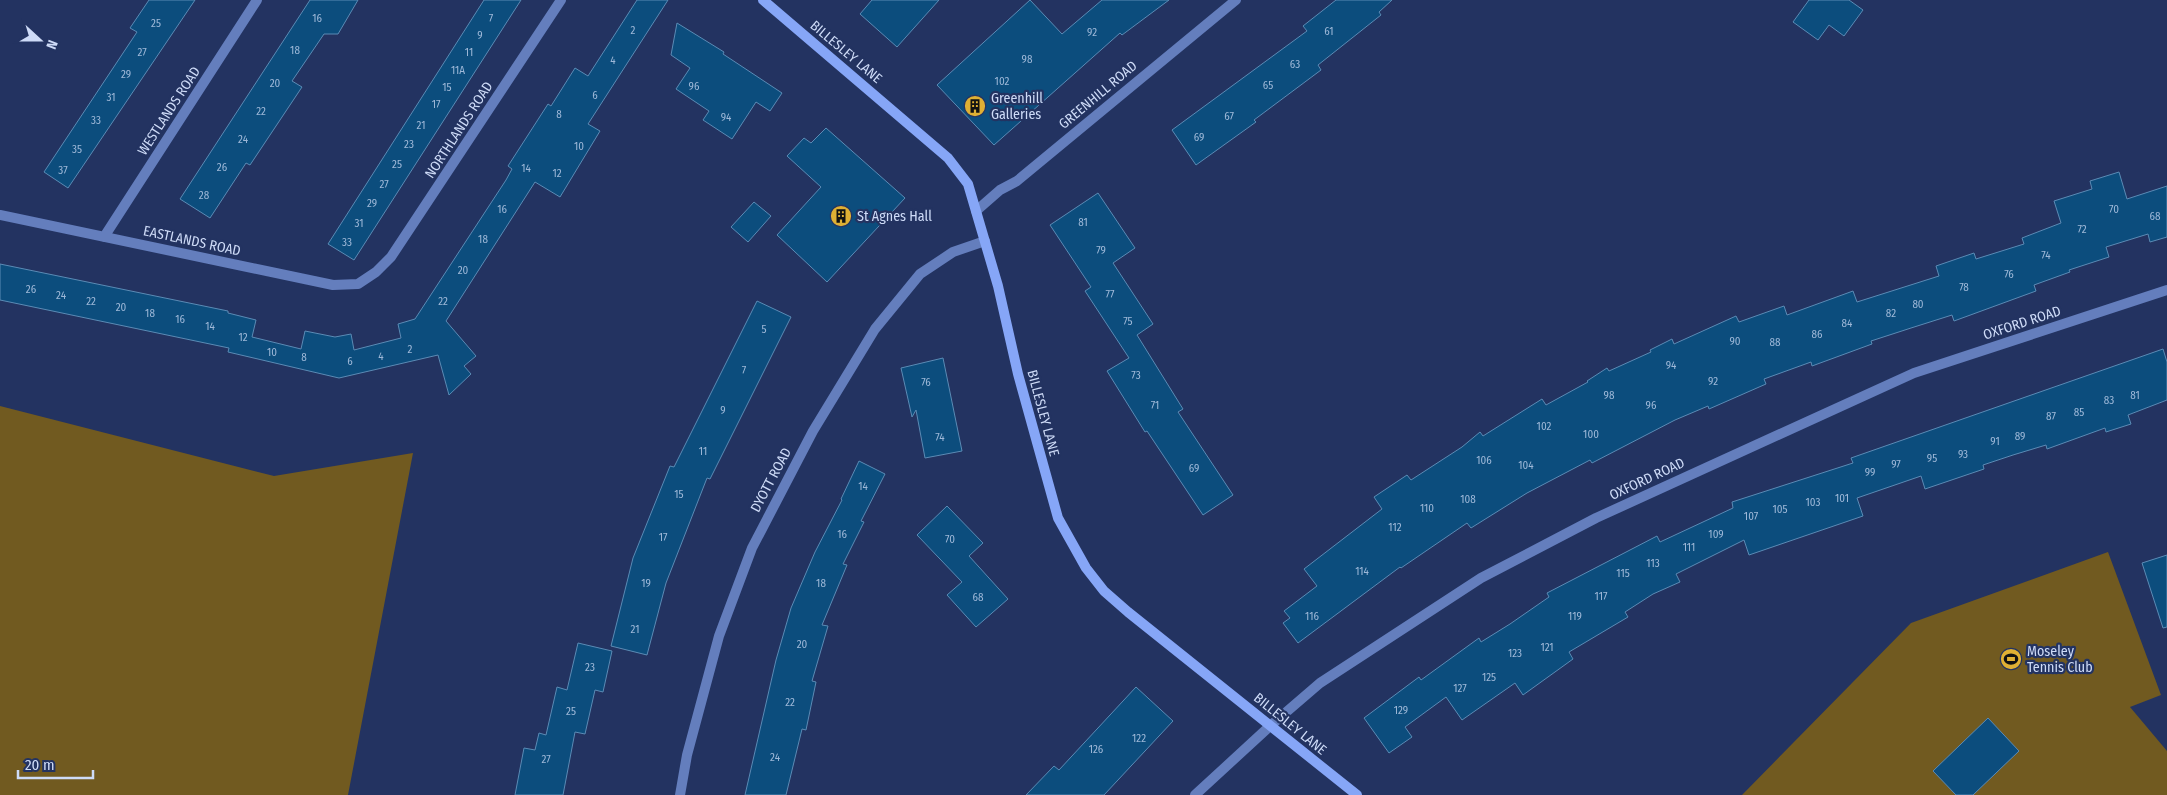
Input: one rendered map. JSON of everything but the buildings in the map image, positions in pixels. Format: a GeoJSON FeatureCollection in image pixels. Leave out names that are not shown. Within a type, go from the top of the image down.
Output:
{"type":"FeatureCollection","features":[{"type":"Feature","properties":{"kind":"street","name":"WESTLANDS ROAD"},"geometry":{"type":"LineString","coordinates":[[104,237],[257,0]]}},
{"type":"Feature","properties":{"kind":"street","name":"NORTHLANDS ROAD"},"geometry":{"type":"LineString","coordinates":[[376,272],[391,257],[423,211],[561,0]]}},
{"type":"Feature","properties":{"kind":"street","name":"BILLESLEY LANE"},"geometry":{"type":"LineString","coordinates":[[764,0],[948,158],[968,184],[998,286],[1018,374],[1058,518],[1086,568],[1104,591],[1128,612],[1357,795]]}},
{"type":"Feature","properties":{"kind":"street","name":"GREENHILL ROAD"},"geometry":{"type":"LineString","coordinates":[[976,211],[1000,190],[1017,180],[1236,0]]}},
{"type":"Feature","properties":{"kind":"street","name":"EASTLANDS ROAD"},"geometry":{"type":"LineString","coordinates":[[0,215],[333,285],[358,284],[376,272]]}},
{"type":"Feature","properties":{"kind":"street","name":"DYOTT ROAD"},"geometry":{"type":"LineString","coordinates":[[680,795],[687,755],[719,636],[752,548],[812,431],[875,329],[920,274],[953,252],[985,241]]}},
{"type":"Feature","properties":{"kind":"street","name":"OXFORD ROAD"},"geometry":{"type":"LineString","coordinates":[[1195,795],[1320,683],[1480,578],[1596,518],[1914,373],[2167,290]]}},
{"type":"Feature","properties":{"kind":"shaded area"},"geometry":{"type":"Polygon","coordinates":[[[0,406],[274,476],[413,453],[348,795],[0,795],[0,406]]]}},
{"type":"Feature","properties":{"kind":"shaded area","name":"Moseley Tennis Club"},"geometry":{"type":"Polygon","coordinates":[[[2108,552],[2161,695],[2130,707],[2167,751],[2167,795],[1742,795],[1911,623],[2108,552]]]}},
{"type":"Feature","properties":{"kind":"place","name":"Greenhill Galleries"},"geometry":{"type":"Point","coordinates":[975,106]}},
{"type":"Feature","properties":{"kind":"place","name":"St Agnes Hall"},"geometry":{"type":"Point","coordinates":[841,216]}},
{"type":"Feature","properties":{"kind":"place","name":"Moseley Tennis Club"},"geometry":{"type":"Point","coordinates":[2011,659]}}]}
